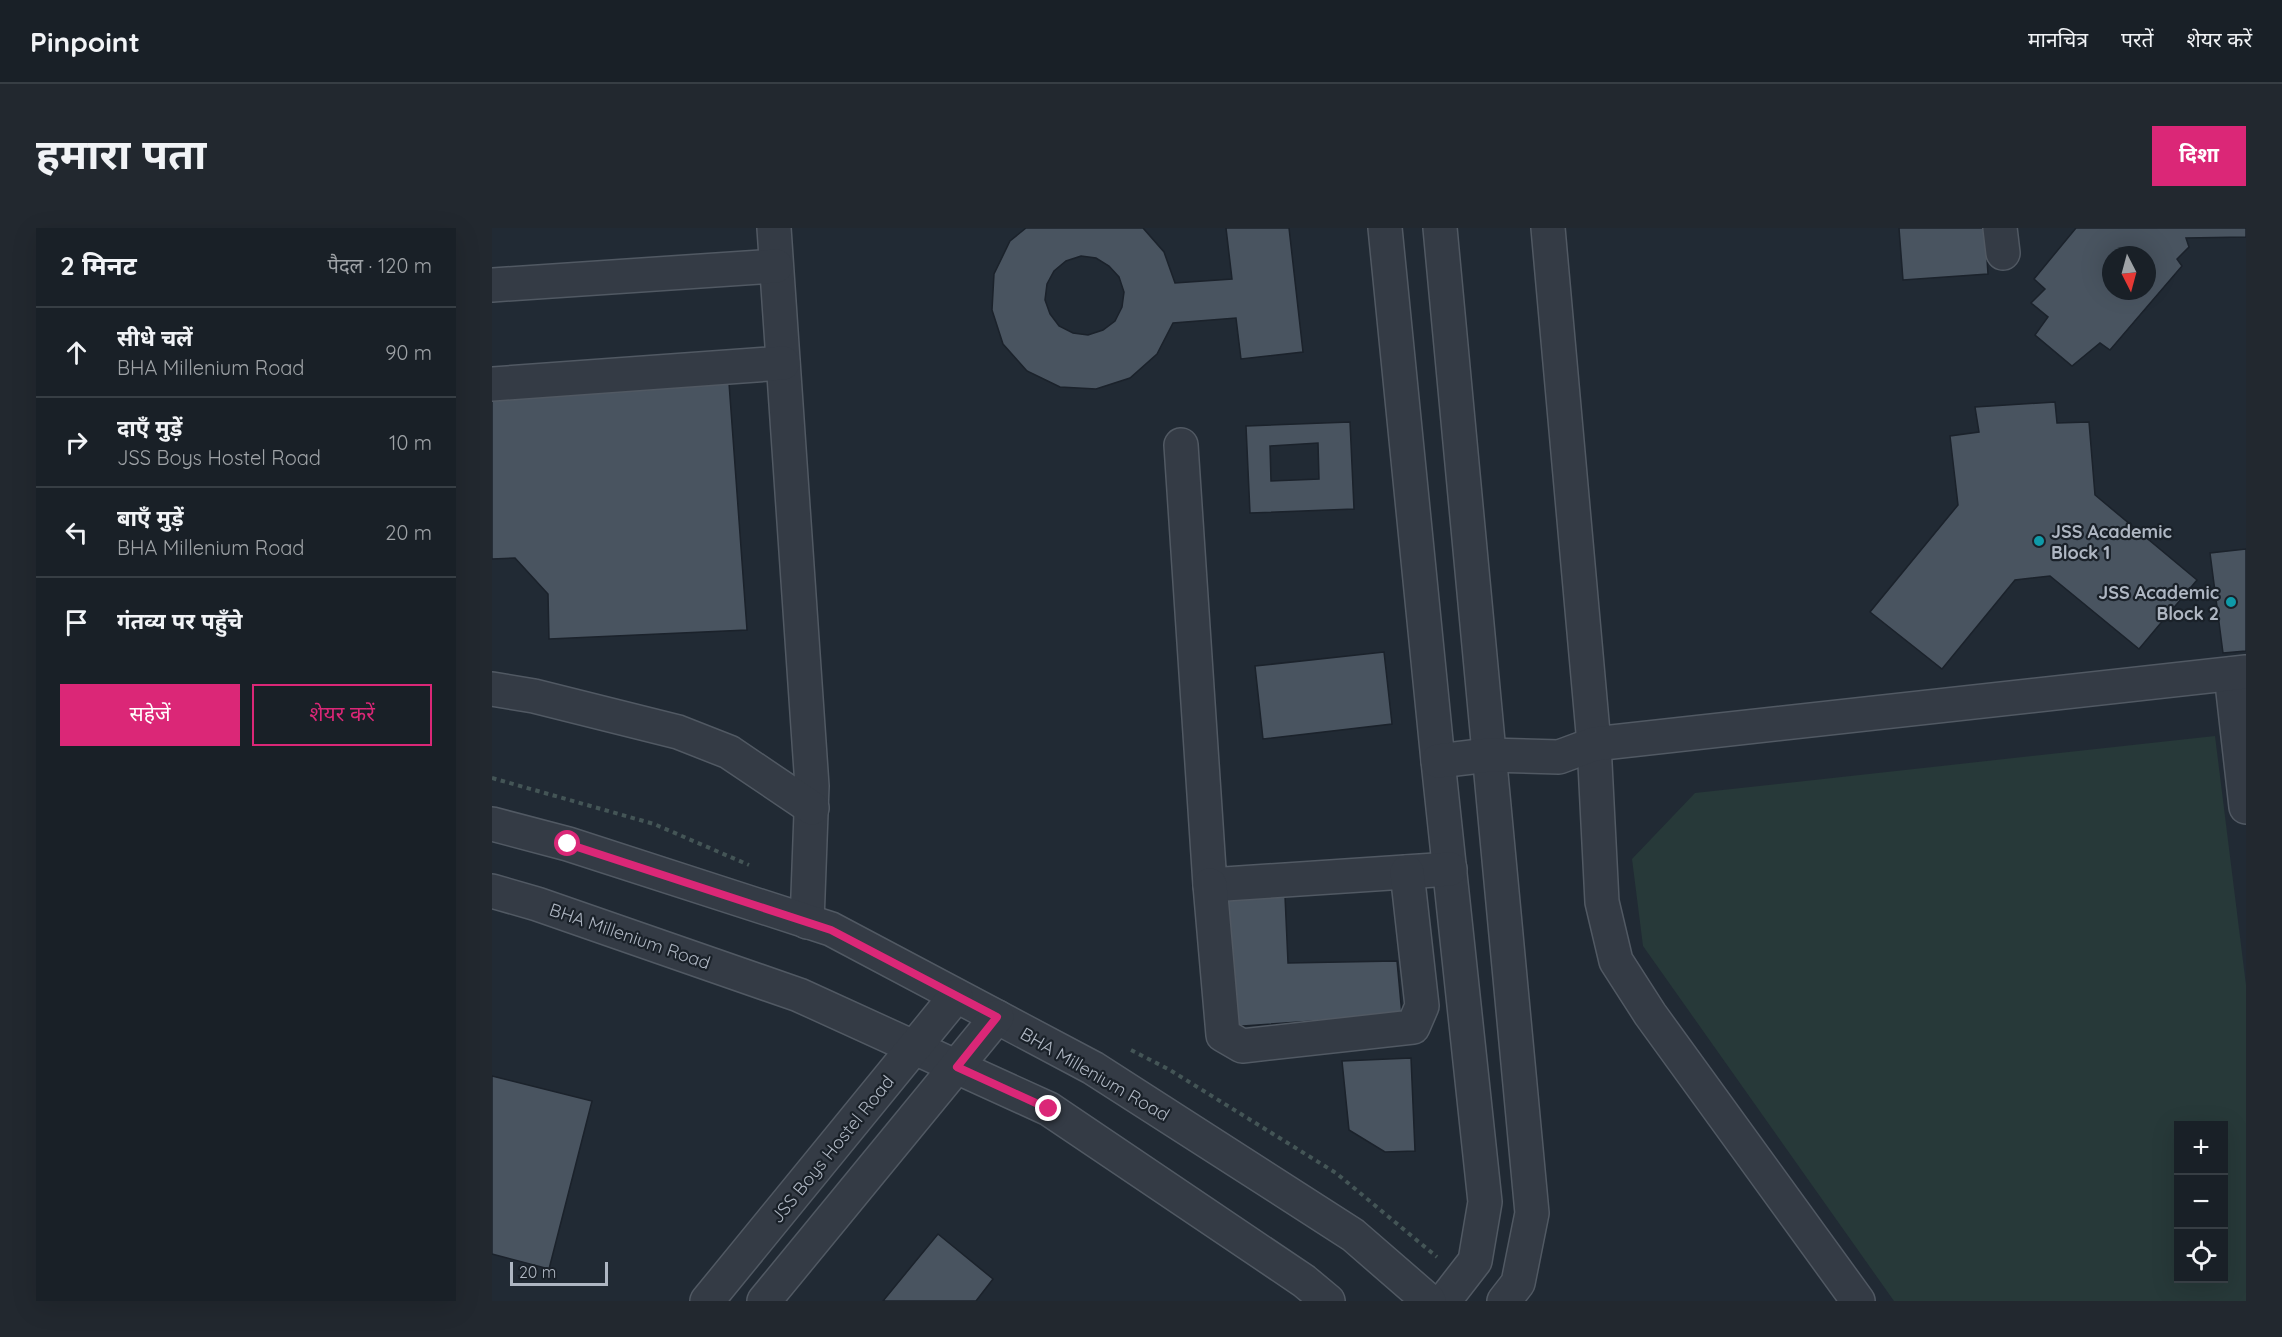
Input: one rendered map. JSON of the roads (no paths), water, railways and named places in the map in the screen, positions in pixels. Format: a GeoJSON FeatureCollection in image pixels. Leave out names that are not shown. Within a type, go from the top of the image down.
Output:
{"type":"FeatureCollection","features":[{"type":"Feature","properties":{"kind":"street"},"geometry":{"type":"LineString","coordinates":[[774,228],[812,808],[807,922]]}},
{"type":"Feature","properties":{"kind":"street"},"geometry":{"type":"LineString","coordinates":[[1385,228],[1485,1202],[1475,1262],[1453,1290]]}},
{"type":"Feature","properties":{"kind":"street"},"geometry":{"type":"LineString","coordinates":[[1440,228],[1532,1213],[1518,1283],[1504,1301]]}},
{"type":"Feature","properties":{"kind":"street"},"geometry":{"type":"LineString","coordinates":[[1548,228],[1594,744],[1602,902],[1616,961],[1650,1014],[1858,1301]]}},
{"type":"Feature","properties":{"kind":"street"},"geometry":{"type":"LineString","coordinates":[[492,285],[776,266]]}},
{"type":"Feature","properties":{"kind":"street"},"geometry":{"type":"LineString","coordinates":[[492,384],[783,363]]}},
{"type":"Feature","properties":{"kind":"street"},"geometry":{"type":"LineString","coordinates":[[1181,445],[1210,885],[1223,1035],[1242,1046],[1413,1027],[1422,1006],[1407,872]]}},
{"type":"Feature","properties":{"kind":"street"},"geometry":{"type":"LineString","coordinates":[[1438,761],[1489,755],[1559,757],[1594,744],[2239,673],[2246,807]]}},
{"type":"Feature","properties":{"kind":"street"},"geometry":{"type":"LineString","coordinates":[[492,688],[534,696],[678,732],[729,752],[812,808]]}},
{"type":"Feature","properties":{"kind":"street","name":"BHA Millenium Road"},"geometry":{"type":"LineString","coordinates":[[492,825],[568,844],[831,930],[1093,1068],[1353,1235],[1429,1301]]}},
{"type":"Feature","properties":{"kind":"street"},"geometry":{"type":"LineString","coordinates":[[1210,885],[1450,869]]}},
{"type":"Feature","properties":{"kind":"street","name":"BHA Millenium Road"},"geometry":{"type":"LineString","coordinates":[[492,891],[537,904],[800,995],[1049,1109],[1304,1281],[1328,1301]]}},
{"type":"Feature","properties":{"kind":"street","name":"JSS Boys Hostel Road"},"geometry":{"type":"LineString","coordinates":[[707,1301],[956,996]]}},
{"type":"Feature","properties":{"kind":"street"},"geometry":{"type":"LineString","coordinates":[[764,1301],[997,1017]]}},
{"type":"Feature","properties":{"kind":"place","name":"JSS Academic Block 1"},"geometry":{"type":"Point","coordinates":[2039,541]}},
{"type":"Feature","properties":{"kind":"place","name":"JSS Academic Block 2"},"geometry":{"type":"Point","coordinates":[2231,602]}}]}
